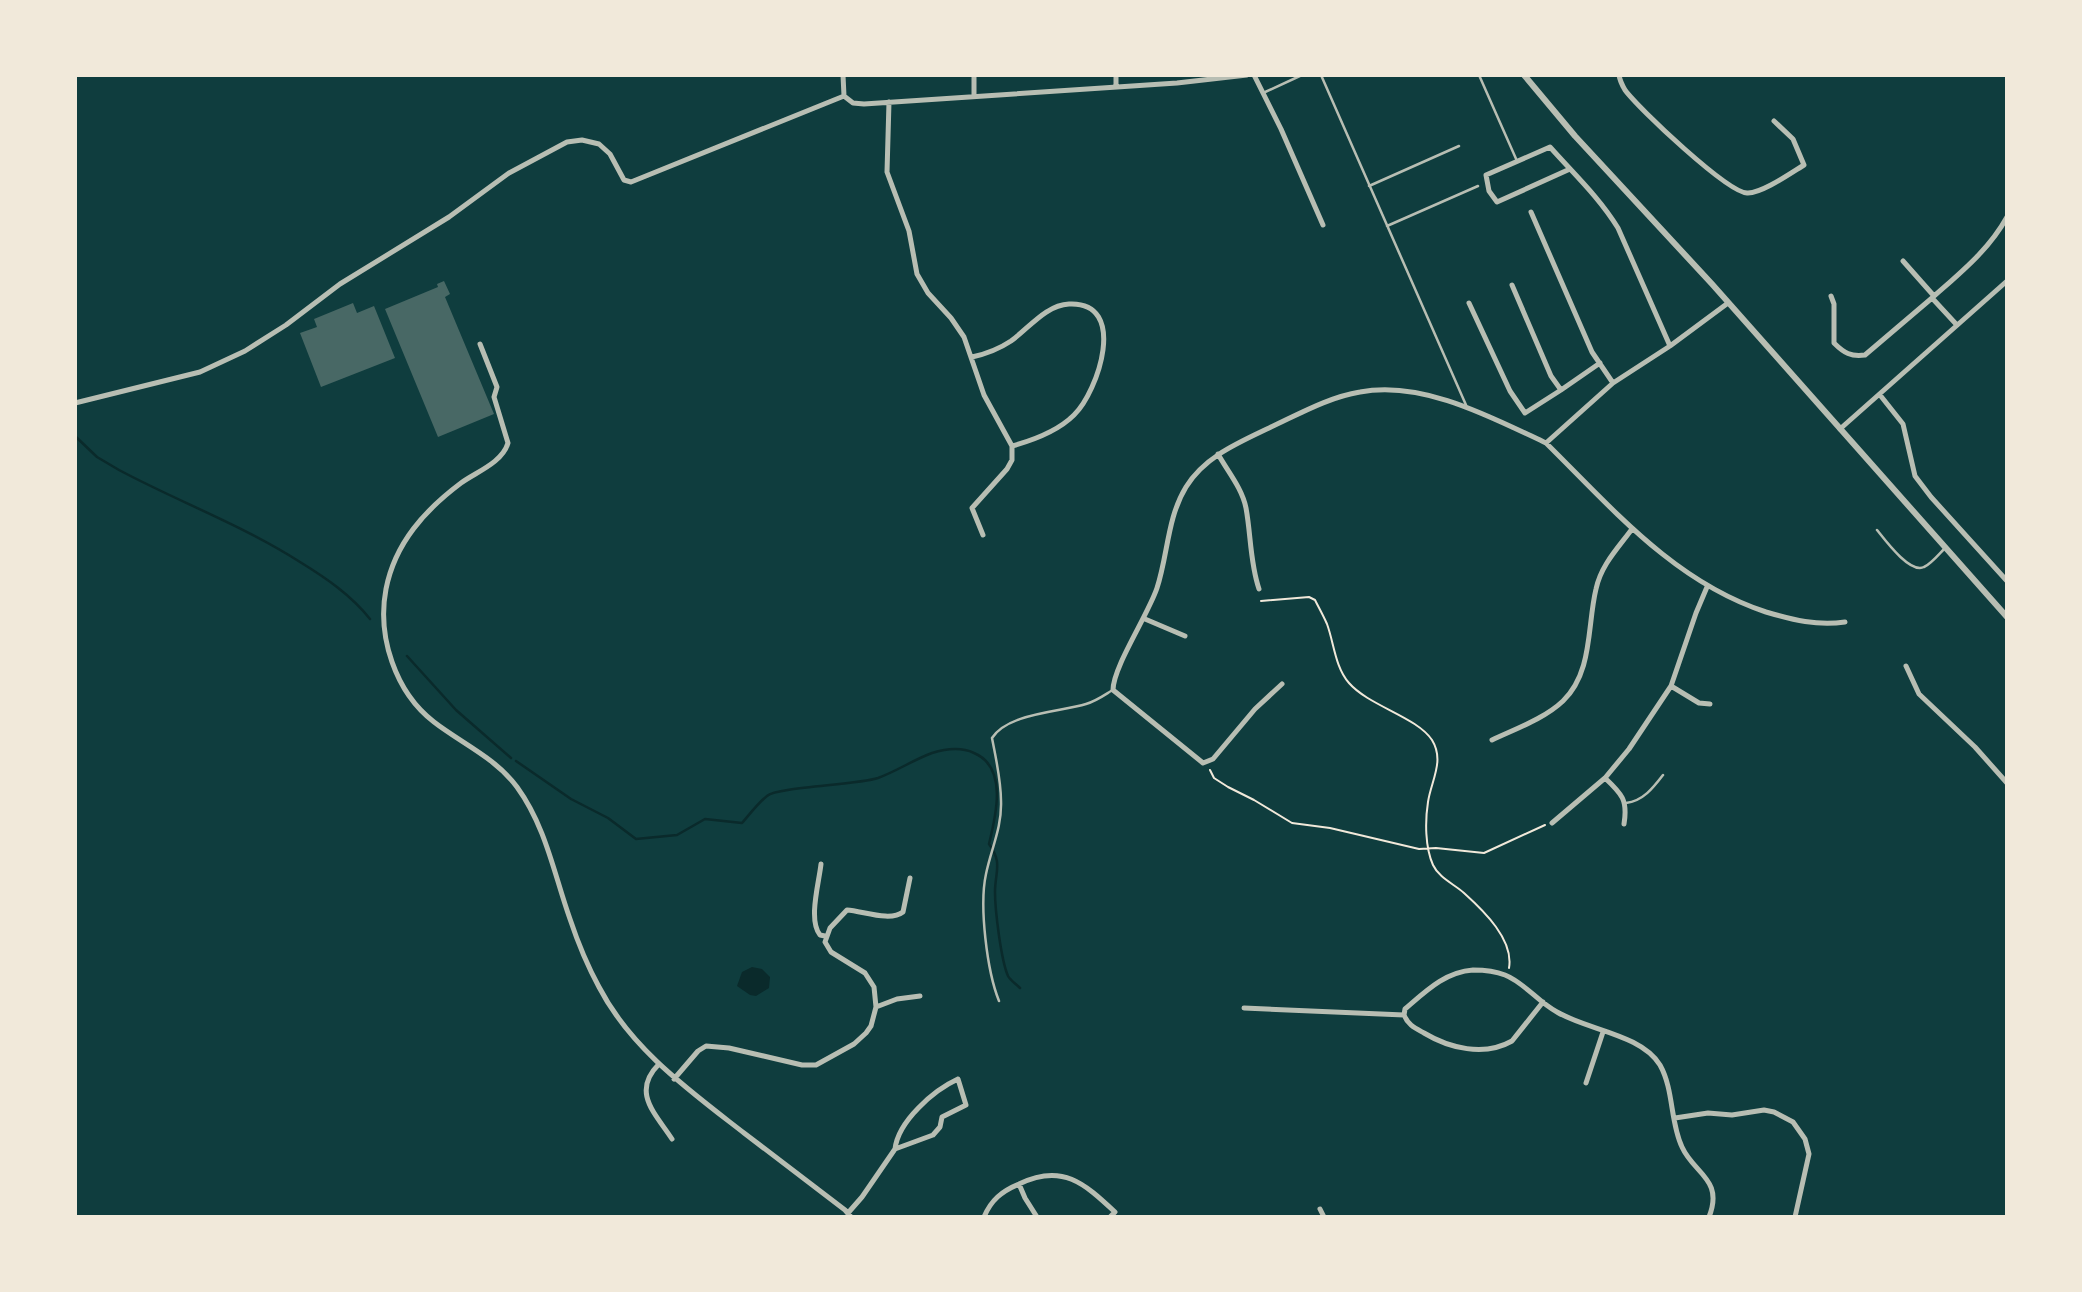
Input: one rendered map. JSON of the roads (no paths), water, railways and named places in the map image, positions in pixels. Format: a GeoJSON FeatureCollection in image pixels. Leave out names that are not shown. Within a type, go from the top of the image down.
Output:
{"type":"FeatureCollection","features":[{"type":"Feature","properties":{"kind":"street"},"geometry":{"type":"LineString","coordinates":[[843,75],[844,96],[853,103],[1183,83],[1247,75]]}},
{"type":"Feature","properties":{"kind":"street"},"geometry":{"type":"LineString","coordinates":[[974,75],[974,95]]}},
{"type":"Feature","properties":{"kind":"street"},"geometry":{"type":"LineString","coordinates":[[1116,75],[1116,87]]}},
{"type":"Feature","properties":{"kind":"street"},"geometry":{"type":"LineString","coordinates":[[1182,75],[1183,83]]}},
{"type":"Feature","properties":{"kind":"street"},"geometry":{"type":"LineString","coordinates":[[1254,75],[1281,129],[1322,225]]}},
{"type":"Feature","properties":{"kind":"street"},"geometry":{"type":"LineString","coordinates":[[1524,75],[1575,136],[1728,303],[2007,617]]}},
{"type":"Feature","properties":{"kind":"street"},"geometry":{"type":"LineString","coordinates":[[1619,75],[1626,91],[1661,128],[1744,194],[1754,193],[1804,165],[1793,139],[1774,121]]}},
{"type":"Feature","properties":{"kind":"street"},"geometry":{"type":"LineString","coordinates":[[75,403],[200,372],[245,351],[286,325],[340,284],[449,217],[509,173],[567,142],[582,139],[598,144],[610,155],[624,180],[631,182],[844,96]]}},
{"type":"Feature","properties":{"kind":"street"},"geometry":{"type":"LineString","coordinates":[[889,102],[887,172],[909,231],[917,274],[928,293],[956,325],[972,357],[992,413],[1012,446],[1012,460],[1007,469],[972,508],[983,535]]}},
{"type":"Feature","properties":{"kind":"street"},"geometry":{"type":"LineString","coordinates":[[1570,169],[1497,202],[1489,191],[1486,175],[1550,147],[1593,192],[1618,228],[1670,345]]}},
{"type":"Feature","properties":{"kind":"street"},"geometry":{"type":"LineString","coordinates":[[1531,212],[1592,352],[1613,383]]}},
{"type":"Feature","properties":{"kind":"street"},"geometry":{"type":"LineString","coordinates":[[1831,296],[1834,304],[1834,343],[1850,356],[1865,355],[1971,264],[1998,233],[2007,217]]}},
{"type":"Feature","properties":{"kind":"street"},"geometry":{"type":"LineString","coordinates":[[1903,261],[1956,324]]}},
{"type":"Feature","properties":{"kind":"street"},"geometry":{"type":"LineString","coordinates":[[1840,429],[2007,281]]}},
{"type":"Feature","properties":{"kind":"street"},"geometry":{"type":"LineString","coordinates":[[1512,285],[1551,376],[1561,390]]}},
{"type":"Feature","properties":{"kind":"street"},"geometry":{"type":"LineString","coordinates":[[972,357],[1010,342],[1050,309],[1061,305],[1070,303],[1089,309],[1102,325],[1103,350],[1100,369],[1086,400],[1075,414],[1062,424],[1032,440],[1012,446]]}},
{"type":"Feature","properties":{"kind":"street"},"geometry":{"type":"LineString","coordinates":[[1469,303],[1510,391],[1525,413],[1600,363]]}},
{"type":"Feature","properties":{"kind":"street"},"geometry":{"type":"LineString","coordinates":[[1545,443],[1613,383],[1728,303]]}},
{"type":"Feature","properties":{"kind":"street"},"geometry":{"type":"LineString","coordinates":[[480,344],[497,387],[494,397],[508,443],[503,455],[431,508],[410,531],[396,556],[386,589],[383,619],[387,644],[400,679],[419,708],[432,721],[492,762],[516,785],[527,802],[549,850],[569,919],[600,989],[636,1040],[674,1079],[850,1215],[895,1149],[896,1142],[914,1114],[934,1092],[958,1079],[966,1105],[942,1117],[940,1127],[933,1135],[895,1149]]}},
{"type":"Feature","properties":{"kind":"street"},"geometry":{"type":"LineString","coordinates":[[1282,684],[1255,709],[1213,759],[1206,763],[1198,761],[1113,690],[1115,677],[1145,619],[1158,586],[1170,530],[1182,494],[1204,465],[1244,440],[1316,407],[1359,391],[1388,388],[1423,393],[1545,443],[1662,556],[1707,587],[1755,608],[1809,624],[1845,622]]}},
{"type":"Feature","properties":{"kind":"street"},"geometry":{"type":"LineString","coordinates":[[1880,395],[1903,424],[1915,476],[2007,581]]}},
{"type":"Feature","properties":{"kind":"street"},"geometry":{"type":"LineString","coordinates":[[1218,454],[1238,488],[1245,508],[1253,570],[1259,589]]}},
{"type":"Feature","properties":{"kind":"street"},"geometry":{"type":"LineString","coordinates":[[1492,740],[1541,716],[1562,702],[1570,692],[1585,658],[1596,589],[1602,569],[1632,529]]}},
{"type":"Feature","properties":{"kind":"street"},"geometry":{"type":"LineString","coordinates":[[1552,823],[1605,778],[1629,749],[1671,686],[1707,587]]}},
{"type":"Feature","properties":{"kind":"street"},"geometry":{"type":"LineString","coordinates":[[1145,619],[1185,636]]}},
{"type":"Feature","properties":{"kind":"street"},"geometry":{"type":"LineString","coordinates":[[1906,666],[1919,694],[1975,747],[2007,783]]}},
{"type":"Feature","properties":{"kind":"street"},"geometry":{"type":"LineString","coordinates":[[1671,686],[1699,703],[1710,704]]}},
{"type":"Feature","properties":{"kind":"street"},"geometry":{"type":"LineString","coordinates":[[1605,778],[1626,803],[1624,824]]}},
{"type":"Feature","properties":{"kind":"street"},"geometry":{"type":"LineString","coordinates":[[821,864],[813,915],[814,928],[820,935],[825,936]]}},
{"type":"Feature","properties":{"kind":"street"},"geometry":{"type":"LineString","coordinates":[[674,1079],[698,1051],[706,1046],[729,1048],[802,1065],[822,1064],[854,1044],[871,1026],[876,1007],[874,987],[865,973],[831,952],[825,942],[825,936],[835,920],[847,910],[891,917],[899,915],[903,912],[910,878]]}},
{"type":"Feature","properties":{"kind":"street"},"geometry":{"type":"LineString","coordinates":[[1543,1002],[1512,1041],[1476,1048],[1450,1046],[1410,1025],[1404,1015],[1405,1009],[1432,986],[1453,974],[1485,970],[1519,982],[1568,1019],[1640,1045],[1659,1064],[1666,1080],[1682,1149],[1712,1187],[1709,1217]]}},
{"type":"Feature","properties":{"kind":"street"},"geometry":{"type":"LineString","coordinates":[[876,1007],[897,999],[920,996]]}},
{"type":"Feature","properties":{"kind":"street"},"geometry":{"type":"LineString","coordinates":[[1244,1007],[1404,1015]]}},
{"type":"Feature","properties":{"kind":"street"},"geometry":{"type":"LineString","coordinates":[[1586,1083],[1603,1032]]}},
{"type":"Feature","properties":{"kind":"street"},"geometry":{"type":"LineString","coordinates":[[659,1064],[649,1074],[645,1086],[648,1102],[672,1139]]}},
{"type":"Feature","properties":{"kind":"street"},"geometry":{"type":"LineString","coordinates":[[1675,1118],[1765,1110],[1793,1122],[1805,1139],[1810,1154],[1795,1217]]}},
{"type":"Feature","properties":{"kind":"street"},"geometry":{"type":"LineString","coordinates":[[984,1217],[997,1196],[1031,1178],[1049,1175],[1076,1180],[1115,1212],[1110,1217]]}},
{"type":"Feature","properties":{"kind":"street"},"geometry":{"type":"LineString","coordinates":[[1019,1184],[1037,1217]]}},
{"type":"Feature","properties":{"kind":"street"},"geometry":{"type":"LineString","coordinates":[[1320,1209],[1324,1217]]}},
{"type":"Feature","properties":{"kind":"lane"},"geometry":{"type":"LineString","coordinates":[[1262,93],[1302,75]]}},
{"type":"Feature","properties":{"kind":"lane"},"geometry":{"type":"LineString","coordinates":[[1321,75],[1467,409]]}},
{"type":"Feature","properties":{"kind":"lane"},"geometry":{"type":"LineString","coordinates":[[1479,75],[1517,161]]}},
{"type":"Feature","properties":{"kind":"lane"},"geometry":{"type":"LineString","coordinates":[[1369,186],[1459,146]]}},
{"type":"Feature","properties":{"kind":"lane"},"geometry":{"type":"LineString","coordinates":[[1387,226],[1478,186]]}},
{"type":"Feature","properties":{"kind":"lane"},"geometry":{"type":"LineString","coordinates":[[1877,530],[1908,565],[1916,568],[1924,567],[1945,548]]}},
{"type":"Feature","properties":{"kind":"lane"},"geometry":{"type":"LineString","coordinates":[[999,1001],[991,977],[983,901],[986,874],[999,831],[1002,802],[1000,775],[992,738],[1002,728],[1017,721],[1089,703],[1113,690]]}},
{"type":"Feature","properties":{"kind":"lane"},"geometry":{"type":"LineString","coordinates":[[1626,803],[1637,802],[1663,775]]}},
{"type":"Feature","properties":{"kind":"water"},"geometry":{"type":"Polygon","coordinates":[[[752,967],[762,969],[770,977],[769,988],[756,996],[737,986],[742,972],[752,967]]]}},
{"type":"Feature","properties":{"kind":"waterway"},"geometry":{"type":"LineString","coordinates":[[75,436],[97,457],[119,470],[256,537],[300,562],[338,588],[370,619]]}},
{"type":"Feature","properties":{"kind":"waterway"},"geometry":{"type":"LineString","coordinates":[[407,656],[456,710],[511,758]]}},
{"type":"Feature","properties":{"kind":"waterway"},"geometry":{"type":"LineString","coordinates":[[516,761],[571,799],[608,818],[636,839],[677,835],[705,819],[742,823],[767,796],[774,793],[878,778],[942,750],[958,749],[974,753],[985,760],[996,781],[996,807],[989,844],[997,862],[997,922],[1008,976],[1020,988]]}}]}
